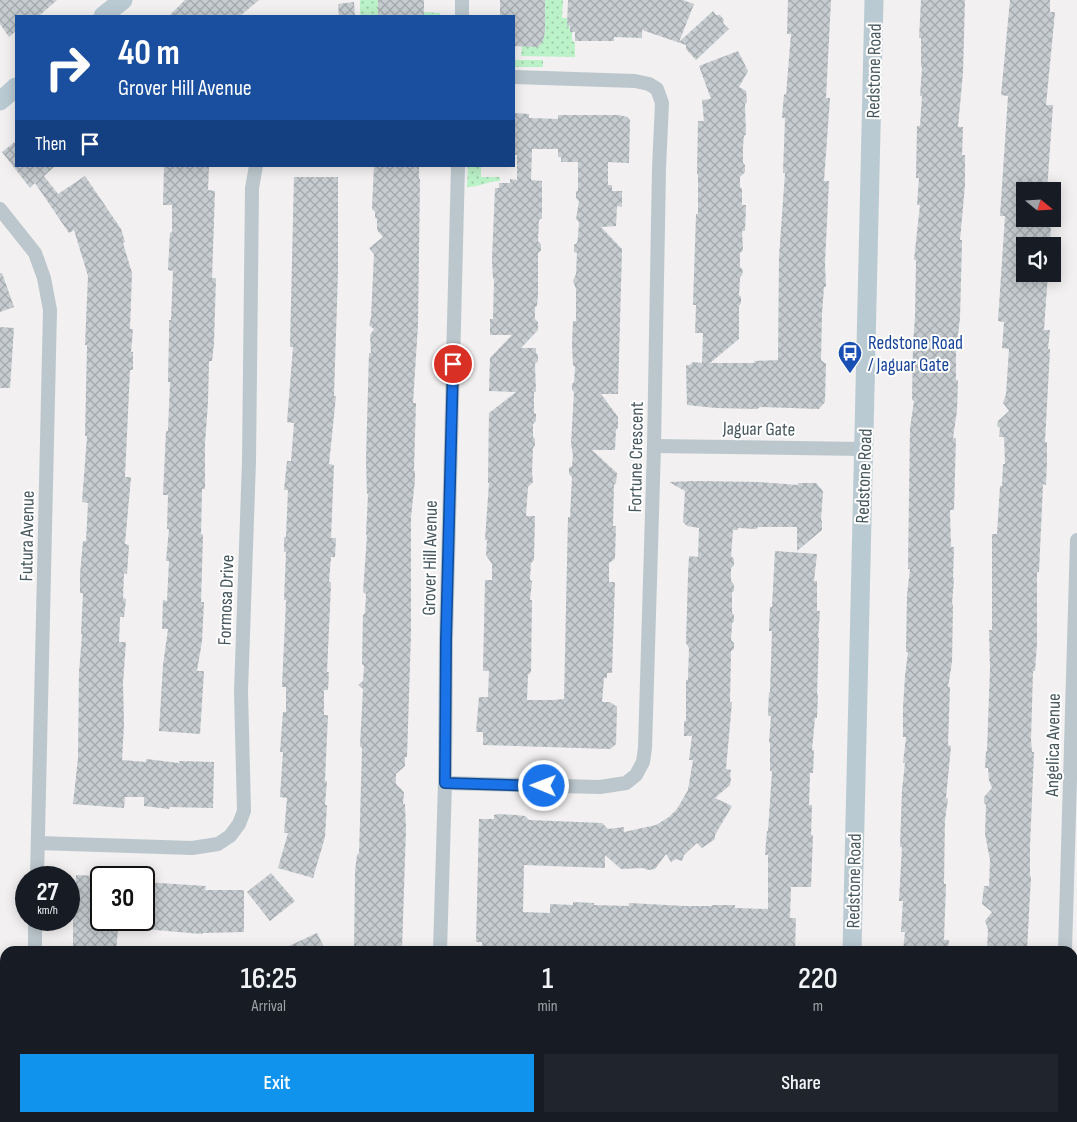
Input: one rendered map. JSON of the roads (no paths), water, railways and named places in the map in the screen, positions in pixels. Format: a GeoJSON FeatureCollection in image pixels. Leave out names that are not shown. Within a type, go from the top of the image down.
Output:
{"type":"FeatureCollection","features":[{"type":"Feature","properties":{"kind":"street"},"geometry":{"type":"LineString","coordinates":[[104,15],[123,0]]}},
{"type":"Feature","properties":{"kind":"street"},"geometry":{"type":"LineString","coordinates":[[462,0],[462,15]]}},
{"type":"Feature","properties":{"kind":"street","name":"Redstone Road"},"geometry":{"type":"LineString","coordinates":[[852,946],[874,0]]}},
{"type":"Feature","properties":{"kind":"street","name":"Fortune Crescent"},"geometry":{"type":"LineString","coordinates":[[445,783],[600,787],[626,783],[636,775],[643,762],[645,748],[662,103],[657,89],[649,84],[635,81],[515,77]]}},
{"type":"Feature","properties":{"kind":"street"},"geometry":{"type":"LineString","coordinates":[[0,101],[15,89]]}},
{"type":"Feature","properties":{"kind":"street","name":"Formosa Drive"},"geometry":{"type":"LineString","coordinates":[[38,843],[192,848],[218,844],[230,836],[239,824],[244,811],[241,692],[249,461],[252,188],[256,167]]}},
{"type":"Feature","properties":{"kind":"street","name":"Grover Hill Avenue"},"geometry":{"type":"LineString","coordinates":[[440,946],[458,167]]}},
{"type":"Feature","properties":{"kind":"street","name":"Futura Avenue"},"geometry":{"type":"LineString","coordinates":[[0,209],[35,253],[44,278],[50,310],[37,866]]}},
{"type":"Feature","properties":{"kind":"street","name":"Jaguar Gate"},"geometry":{"type":"LineString","coordinates":[[654,446],[863,449]]}},
{"type":"Feature","properties":{"kind":"street","name":"Angelica Avenue"},"geometry":{"type":"LineString","coordinates":[[1065,946],[1077,540]]}},
{"type":"Feature","properties":{"kind":"street"},"geometry":{"type":"LineString","coordinates":[[35,931],[35,946]]}},
{"type":"Feature","properties":{"kind":"place","name":"Redstone Road / Jaguar Gate"},"geometry":{"type":"Point","coordinates":[850,374]}}]}
